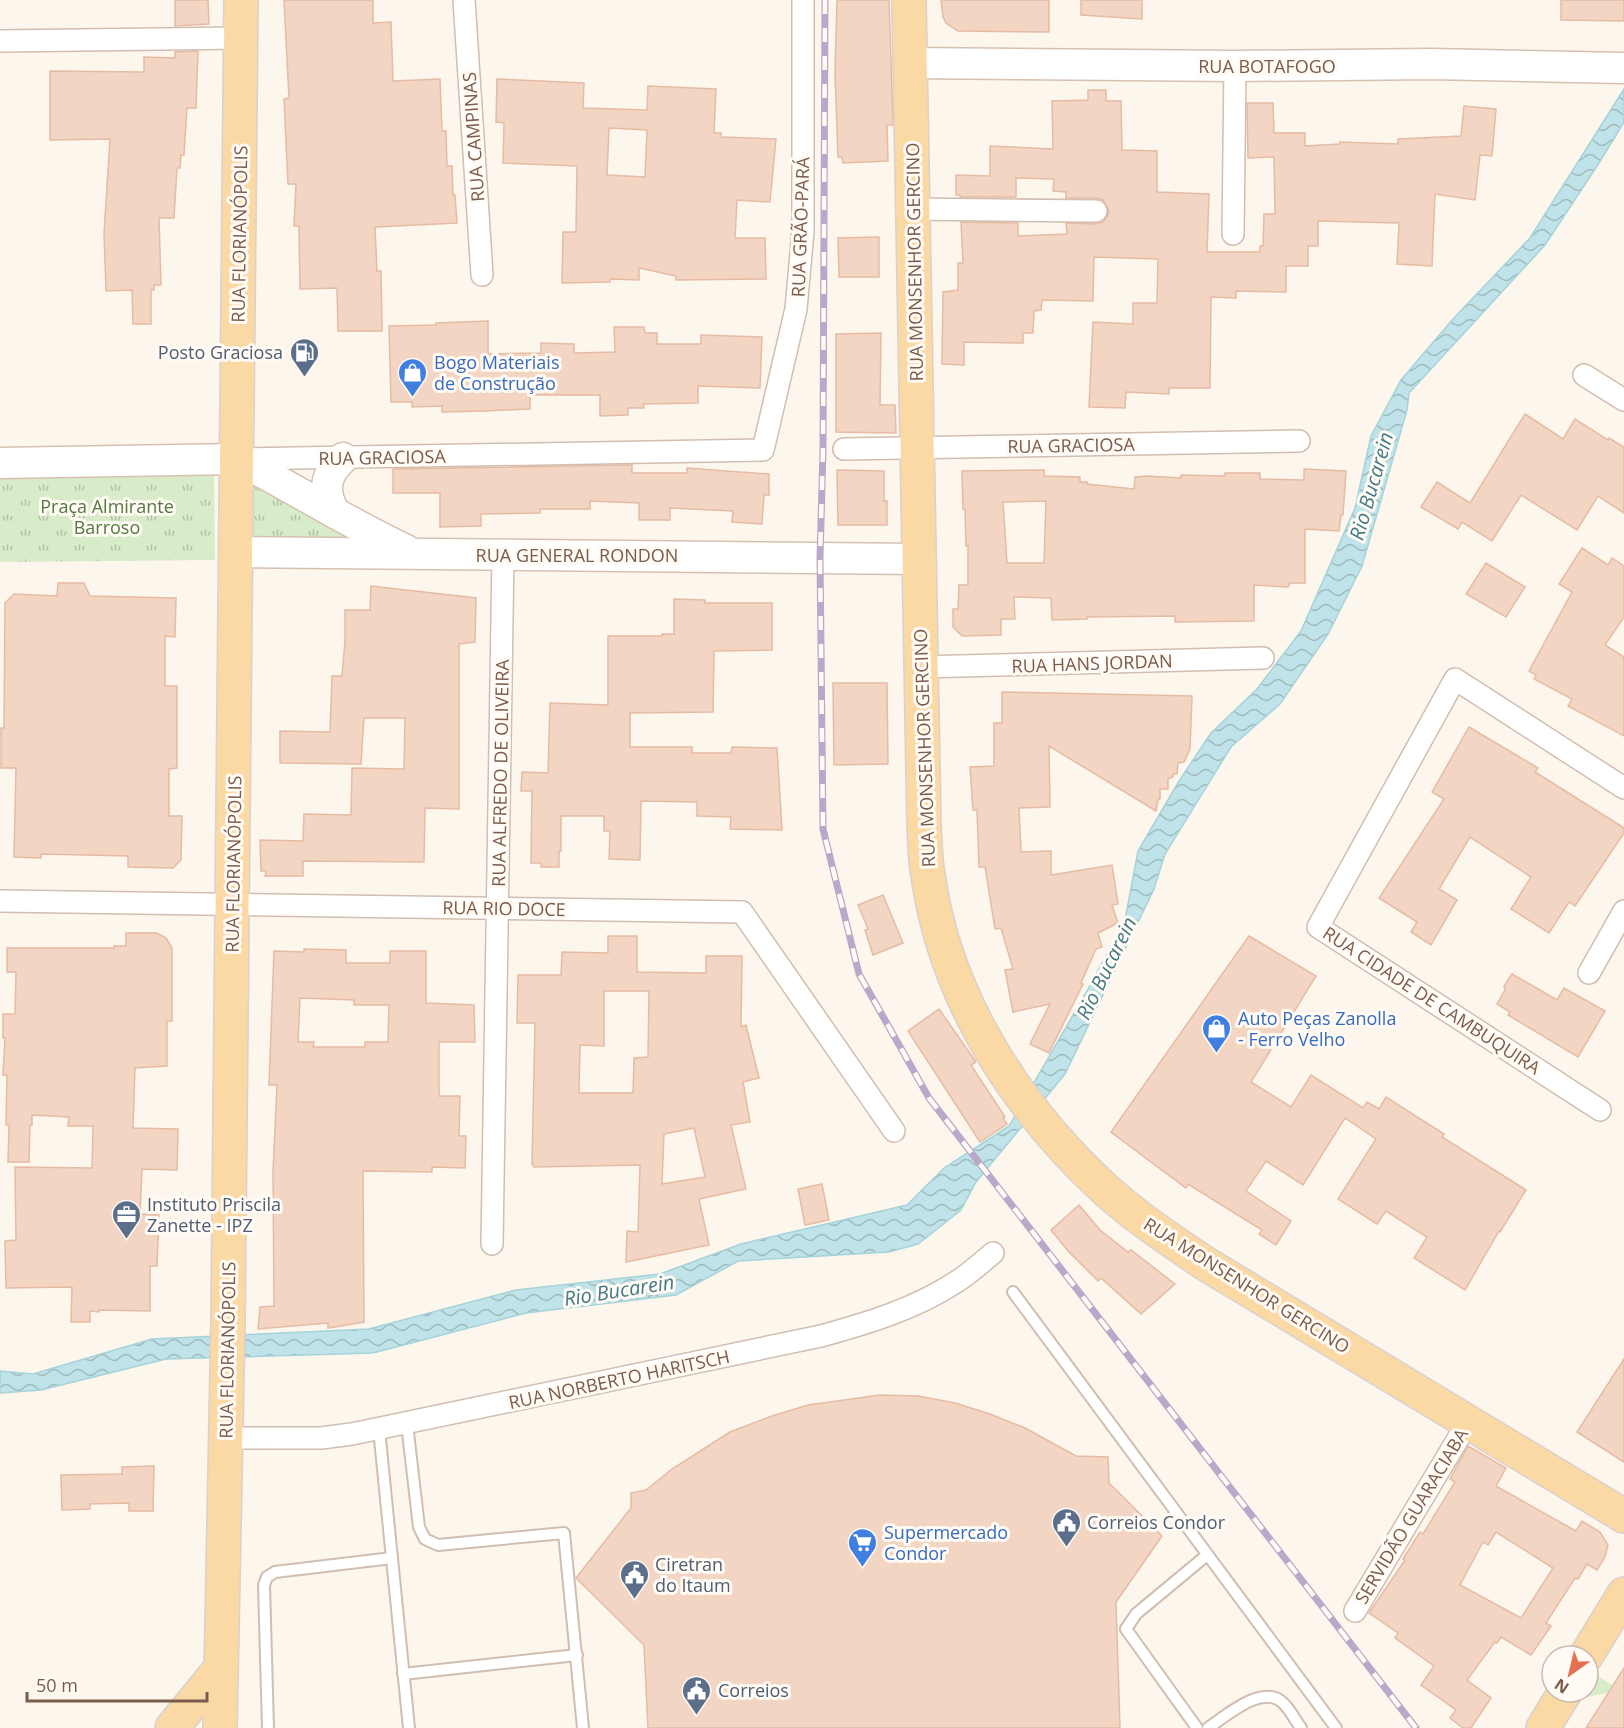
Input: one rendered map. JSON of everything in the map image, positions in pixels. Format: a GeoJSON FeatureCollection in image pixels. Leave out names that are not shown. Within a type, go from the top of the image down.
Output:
{"type":"FeatureCollection","features":[{"type":"Feature","properties":{"kind":"main road","name":"RUA FLORIANÓPOLIS"},"geometry":{"type":"LineString","coordinates":[[220,1728],[228,1321],[241,0]]}},
{"type":"Feature","properties":{"kind":"main road","name":"RUA MONSENHOR GERCINO"},"geometry":{"type":"LineString","coordinates":[[909,0],[924,825],[928,875],[935,909],[948,959],[966,1002],[1010,1080],[1046,1129],[1070,1156],[1108,1192],[1152,1227],[1206,1264],[1624,1516]]}},
{"type":"Feature","properties":{"kind":"main road"},"geometry":{"type":"LineString","coordinates":[[1594,1644],[1624,1594]]}},
{"type":"Feature","properties":{"kind":"main road"},"geometry":{"type":"LineString","coordinates":[[172,1728],[221,1668]]}},
{"type":"Feature","properties":{"kind":"main road"},"geometry":{"type":"LineString","coordinates":[[1543,1728],[1558,1704]]}},
{"type":"Feature","properties":{"kind":"street","name":"RUA CAMPINAS"},"geometry":{"type":"LineString","coordinates":[[464,0],[482,274]]}},
{"type":"Feature","properties":{"kind":"street","name":"RUA GRÃO-PARÁ"},"geometry":{"type":"LineString","coordinates":[[763,450],[786,357],[797,298],[803,231],[803,0]]}},
{"type":"Feature","properties":{"kind":"street"},"geometry":{"type":"LineString","coordinates":[[0,41],[241,38]]}},
{"type":"Feature","properties":{"kind":"street","name":"RUA BOTAFOGO"},"geometry":{"type":"LineString","coordinates":[[910,63],[1235,66],[1431,64],[1623,68]]}},
{"type":"Feature","properties":{"kind":"street"},"geometry":{"type":"LineString","coordinates":[[1233,234],[1235,66]]}},
{"type":"Feature","properties":{"kind":"street"},"geometry":{"type":"LineString","coordinates":[[913,209],[1096,211]]}},
{"type":"Feature","properties":{"kind":"street"},"geometry":{"type":"LineString","coordinates":[[1584,375],[1624,400]]}},
{"type":"Feature","properties":{"kind":"street","name":"RUA GRACIOSA"},"geometry":{"type":"LineString","coordinates":[[844,449],[1299,441]]}},
{"type":"Feature","properties":{"kind":"street","name":"RUA GRACIOSA"},"geometry":{"type":"LineString","coordinates":[[0,463],[763,450]]}},
{"type":"Feature","properties":{"kind":"street"},"geometry":{"type":"LineString","coordinates":[[335,513],[328,502],[327,483],[334,466],[344,458]]}},
{"type":"Feature","properties":{"kind":"street"},"geometry":{"type":"LineString","coordinates":[[237,459],[377,537],[415,554]]}},
{"type":"Feature","properties":{"kind":"street","name":"RUA GENERAL RONDON"},"geometry":{"type":"LineString","coordinates":[[235,552],[919,559]]}},
{"type":"Feature","properties":{"kind":"street","name":"RUA ALFREDO DE OLIVEIRA"},"geometry":{"type":"LineString","coordinates":[[492,1244],[503,555]]}},
{"type":"Feature","properties":{"kind":"street","name":"RUA HANS JORDAN"},"geometry":{"type":"LineString","coordinates":[[921,667],[1263,658]]}},
{"type":"Feature","properties":{"kind":"street","name":"RUA CIDADE DE CAMBUQUIRA"},"geometry":{"type":"LineString","coordinates":[[1600,1110],[1318,927],[1455,679],[1624,788]]}},
{"type":"Feature","properties":{"kind":"street","name":"RUA RIO DOCE"},"geometry":{"type":"LineString","coordinates":[[0,901],[742,912],[894,1131]]}},
{"type":"Feature","properties":{"kind":"street"},"geometry":{"type":"LineString","coordinates":[[1589,973],[1624,911]]}},
{"type":"Feature","properties":{"kind":"street","name":"RUA NORBERTO HARITSCH"},"geometry":{"type":"LineString","coordinates":[[226,1438],[321,1438],[380,1429],[821,1336],[864,1324],[918,1304],[957,1282],[993,1253]]}},
{"type":"Feature","properties":{"kind":"street","name":"SERVIDÃO GUARACIABA"},"geometry":{"type":"LineString","coordinates":[[1355,1611],[1468,1422]]}},
{"type":"Feature","properties":{"kind":"lane"},"geometry":{"type":"LineString","coordinates":[[1013,1292],[1336,1728]]}},
{"type":"Feature","properties":{"kind":"lane"},"geometry":{"type":"LineString","coordinates":[[407,1424],[419,1527],[425,1539],[438,1545],[564,1533],[584,1728]]}},
{"type":"Feature","properties":{"kind":"lane"},"geometry":{"type":"LineString","coordinates":[[380,1429],[409,1728]]}},
{"type":"Feature","properties":{"kind":"lane"},"geometry":{"type":"LineString","coordinates":[[1197,1728],[1126,1629],[1136,1614],[1207,1555]]}},
{"type":"Feature","properties":{"kind":"lane"},"geometry":{"type":"LineString","coordinates":[[268,1728],[264,1585],[267,1577],[274,1572],[392,1558]]}},
{"type":"Feature","properties":{"kind":"lane"},"geometry":{"type":"LineString","coordinates":[[403,1674],[577,1655]]}},
{"type":"Feature","properties":{"kind":"lane"},"geometry":{"type":"LineString","coordinates":[[1208,1728],[1246,1703],[1273,1696],[1283,1703],[1300,1728]]}},
{"type":"Feature","properties":{"kind":"green space","name":"Praça Almirante Barroso"},"geometry":{"type":"Polygon","coordinates":[[[214,471],[215,560],[0,562],[0,473],[214,471]]]}},
{"type":"Feature","properties":{"kind":"green space"},"geometry":{"type":"Polygon","coordinates":[[[254,476],[359,538],[253,537],[254,476]]]}},
{"type":"Feature","properties":{"kind":"green space"},"geometry":{"type":"Polygon","coordinates":[[[1600,1677],[1619,1690],[1600,1694],[1600,1677]]]}},
{"type":"Feature","properties":{"kind":"water","name":"Rio Bucarein"},"geometry":{"type":"Polygon","coordinates":[[[1624,89],[1624,122],[1545,245],[1409,393],[1407,410],[1362,566],[1328,634],[1280,704],[1231,747],[1165,854],[1154,889],[1065,1074],[976,1182],[961,1210],[918,1244],[889,1252],[738,1261],[676,1295],[526,1313],[373,1353],[166,1359],[41,1390],[0,1393],[0,1371],[33,1374],[152,1339],[369,1329],[516,1290],[660,1274],[741,1244],[907,1205],[944,1168],[1009,1126],[1125,920],[1138,851],[1179,781],[1211,733],[1257,689],[1301,631],[1355,508],[1371,436],[1401,380],[1453,319],[1530,238],[1624,89]]]}},
{"type":"Feature","properties":{"kind":"building"},"geometry":{"type":"Polygon","coordinates":[[[175,0],[208,0],[209,24],[175,26],[175,0]]]}},
{"type":"Feature","properties":{"kind":"building"},"geometry":{"type":"Polygon","coordinates":[[[284,0],[373,0],[373,23],[391,22],[393,81],[440,79],[442,131],[446,131],[447,166],[452,166],[457,223],[375,227],[377,271],[381,271],[382,331],[338,331],[337,288],[300,289],[299,226],[294,226],[296,184],[288,184],[284,99],[289,98],[284,0]]]}},
{"type":"Feature","properties":{"kind":"building"},"geometry":{"type":"Polygon","coordinates":[[[837,0],[889,0],[893,125],[887,125],[888,161],[843,163],[842,157],[838,157],[835,73],[837,0]]]}},
{"type":"Feature","properties":{"kind":"building"},"geometry":{"type":"Polygon","coordinates":[[[941,0],[1049,0],[1049,32],[958,31],[946,23],[941,0]]]}},
{"type":"Feature","properties":{"kind":"building"},"geometry":{"type":"Polygon","coordinates":[[[1081,0],[1142,0],[1142,19],[1081,15],[1081,0]]]}},
{"type":"Feature","properties":{"kind":"building"},"geometry":{"type":"Polygon","coordinates":[[[1561,0],[1624,0],[1624,21],[1561,20],[1561,0]]]}},
{"type":"Feature","properties":{"kind":"building"},"geometry":{"type":"Polygon","coordinates":[[[198,51],[196,108],[187,108],[184,155],[181,155],[180,168],[177,168],[174,218],[159,218],[161,285],[154,285],[154,290],[151,290],[151,324],[133,324],[132,290],[106,291],[104,234],[110,139],[50,140],[50,71],[144,72],[144,57],[175,58],[175,52],[198,51]]]}},
{"type":"Feature","properties":{"kind":"building"},"geometry":{"type":"Polygon","coordinates":[[[497,79],[584,83],[583,108],[647,110],[648,86],[716,89],[714,133],[721,133],[721,137],[776,139],[770,202],[737,200],[735,238],[765,238],[766,279],[676,280],[676,276],[639,268],[639,280],[610,279],[610,282],[562,283],[563,232],[576,232],[577,166],[503,163],[504,123],[496,122],[497,79]],[[609,128],[607,175],[645,177],[647,130],[609,128]]]}},
{"type":"Feature","properties":{"kind":"building"},"geometry":{"type":"Polygon","coordinates":[[[1088,90],[1106,90],[1106,101],[1121,101],[1122,150],[1157,151],[1157,192],[1209,194],[1207,252],[1260,252],[1260,246],[1263,246],[1264,214],[1275,214],[1274,157],[1248,158],[1247,103],[1273,103],[1274,133],[1305,133],[1305,146],[1340,144],[1340,142],[1398,144],[1398,139],[1461,136],[1464,106],[1496,109],[1492,156],[1480,155],[1475,200],[1435,194],[1432,266],[1397,264],[1399,223],[1318,221],[1318,246],[1308,246],[1308,266],[1286,266],[1286,292],[1236,291],[1236,298],[1211,297],[1210,388],[1169,388],[1169,394],[1126,392],[1125,408],[1089,407],[1093,322],[1133,324],[1133,303],[1157,303],[1158,259],[1094,257],[1093,301],[1042,300],[1041,310],[1034,311],[1033,333],[1023,333],[1023,343],[964,342],[964,365],[942,364],[943,292],[958,290],[958,263],[963,263],[961,222],[1018,223],[1018,236],[1067,234],[1066,223],[1096,224],[1103,222],[1109,211],[1103,200],[1066,198],[1066,192],[1053,191],[1054,179],[1016,178],[1016,197],[960,197],[956,195],[956,175],[990,176],[990,146],[1053,149],[1052,101],[1088,100],[1088,90]]]}},
{"type":"Feature","properties":{"kind":"building"},"geometry":{"type":"Polygon","coordinates":[[[879,237],[879,277],[839,277],[838,238],[879,237]]]}},
{"type":"Feature","properties":{"kind":"building"},"geometry":{"type":"Polygon","coordinates":[[[488,321],[488,354],[541,353],[541,343],[574,344],[574,353],[615,352],[614,327],[644,327],[645,333],[657,333],[657,344],[701,344],[701,335],[762,337],[760,388],[698,386],[698,403],[643,404],[644,408],[628,408],[628,415],[600,416],[600,395],[530,395],[530,409],[484,411],[442,412],[442,406],[412,407],[412,402],[391,402],[389,326],[488,321]]]}},
{"type":"Feature","properties":{"kind":"building"},"geometry":{"type":"Polygon","coordinates":[[[881,333],[880,405],[895,405],[896,433],[836,432],[836,334],[881,333]]]}},
{"type":"Feature","properties":{"kind":"building"},"geometry":{"type":"Polygon","coordinates":[[[1525,414],[1563,439],[1575,419],[1608,440],[1609,438],[1624,447],[1624,513],[1598,496],[1577,530],[1521,495],[1492,541],[1462,522],[1458,529],[1421,507],[1437,482],[1470,503],[1525,414]]]}},
{"type":"Feature","properties":{"kind":"building"},"geometry":{"type":"Polygon","coordinates":[[[632,465],[632,473],[687,473],[687,468],[769,474],[769,495],[764,495],[762,524],[732,522],[733,511],[670,508],[670,520],[639,520],[639,503],[590,501],[590,509],[540,509],[540,513],[481,514],[481,526],[440,527],[440,493],[393,493],[393,469],[632,465]]]}},
{"type":"Feature","properties":{"kind":"building"},"geometry":{"type":"Polygon","coordinates":[[[1304,469],[1346,471],[1343,515],[1341,515],[1339,531],[1305,529],[1305,583],[1290,583],[1288,587],[1254,585],[1254,621],[1175,622],[1175,616],[1087,617],[1087,619],[1052,620],[1051,598],[1014,597],[1015,619],[1001,619],[1001,635],[962,636],[953,627],[953,609],[958,609],[959,585],[968,585],[968,546],[966,546],[965,509],[963,509],[962,471],[1044,470],[1044,476],[1080,477],[1080,482],[1087,482],[1087,484],[1134,489],[1135,477],[1147,476],[1181,478],[1181,475],[1225,476],[1225,473],[1260,473],[1260,479],[1304,480],[1304,469]],[[1046,501],[1003,502],[1007,563],[1044,563],[1046,501]]]}},
{"type":"Feature","properties":{"kind":"building"},"geometry":{"type":"Polygon","coordinates":[[[837,470],[884,471],[887,525],[838,525],[837,470]]]}},
{"type":"Feature","properties":{"kind":"building"},"geometry":{"type":"Polygon","coordinates":[[[1582,548],[1608,565],[1612,558],[1624,566],[1624,617],[1605,645],[1624,657],[1624,736],[1568,706],[1572,699],[1534,679],[1536,675],[1529,671],[1572,592],[1559,584],[1582,548]]]}},
{"type":"Feature","properties":{"kind":"building"},"geometry":{"type":"Polygon","coordinates":[[[1486,563],[1525,587],[1506,617],[1466,594],[1486,563]]]}},
{"type":"Feature","properties":{"kind":"building"},"geometry":{"type":"Polygon","coordinates":[[[58,583],[84,583],[90,596],[176,598],[175,637],[165,636],[165,686],[177,686],[177,768],[169,769],[169,816],[182,816],[181,860],[173,868],[128,867],[128,856],[41,854],[41,858],[14,857],[16,768],[1,768],[1,728],[4,728],[5,603],[14,594],[57,596],[58,583]]]}},
{"type":"Feature","properties":{"kind":"building"},"geometry":{"type":"Polygon","coordinates":[[[371,586],[476,598],[475,642],[459,644],[459,809],[425,808],[424,862],[303,861],[303,876],[265,876],[266,871],[261,871],[260,840],[303,841],[304,814],[351,815],[352,768],[404,769],[405,718],[364,718],[361,764],[280,763],[280,731],[330,732],[332,676],[342,676],[345,610],[370,610],[371,586]]]}},
{"type":"Feature","properties":{"kind":"building"},"geometry":{"type":"Polygon","coordinates":[[[674,599],[705,600],[705,603],[772,603],[772,650],[714,651],[713,712],[630,713],[630,747],[692,747],[692,753],[731,753],[732,747],[777,748],[782,830],[730,829],[731,817],[697,816],[697,802],[641,801],[640,860],[609,859],[610,831],[604,831],[604,816],[561,816],[559,867],[541,867],[541,863],[531,863],[532,791],[521,791],[522,772],[548,773],[550,703],[608,705],[608,636],[674,634],[674,599]]]}},
{"type":"Feature","properties":{"kind":"building"},"geometry":{"type":"Polygon","coordinates":[[[833,683],[887,683],[888,764],[834,765],[833,683]]]}},
{"type":"Feature","properties":{"kind":"building"},"geometry":{"type":"Polygon","coordinates":[[[1002,692],[1192,696],[1190,749],[1184,762],[1178,763],[1177,774],[1173,774],[1173,777],[1168,779],[1168,789],[1160,789],[1156,811],[1049,746],[1050,807],[1019,808],[1021,852],[1051,851],[1051,875],[1112,865],[1118,904],[1112,905],[1118,923],[1098,933],[1102,947],[1096,949],[1081,983],[1083,984],[1049,1053],[1030,1044],[1050,1004],[1013,1012],[1005,970],[1013,969],[1001,928],[995,929],[985,867],[979,867],[977,810],[973,810],[970,767],[994,766],[994,723],[1002,723],[1002,692]]]}},
{"type":"Feature","properties":{"kind":"building"},"geometry":{"type":"Polygon","coordinates":[[[1469,727],[1538,768],[1535,772],[1624,828],[1624,833],[1575,906],[1569,902],[1549,933],[1511,909],[1531,877],[1470,837],[1439,889],[1457,900],[1431,945],[1411,932],[1417,922],[1379,898],[1444,799],[1432,792],[1469,727]]]}},
{"type":"Feature","properties":{"kind":"building"},"geometry":{"type":"Polygon","coordinates":[[[883,895],[903,943],[873,955],[865,930],[868,929],[858,905],[883,895]]]}},
{"type":"Feature","properties":{"kind":"building"},"geometry":{"type":"Polygon","coordinates":[[[126,933],[157,933],[166,938],[172,948],[172,1021],[167,1021],[167,1066],[135,1068],[133,1128],[178,1129],[177,1170],[142,1169],[140,1214],[159,1215],[157,1266],[150,1266],[150,1311],[90,1311],[90,1322],[71,1322],[72,1287],[6,1288],[5,1241],[16,1240],[15,1167],[92,1168],[93,1126],[68,1126],[69,1117],[32,1115],[29,1162],[8,1162],[9,1125],[6,1125],[7,1075],[3,1075],[5,1038],[3,1038],[3,1014],[15,1014],[16,972],[7,972],[7,948],[114,948],[114,946],[126,946],[126,933]]]}},
{"type":"Feature","properties":{"kind":"building"},"geometry":{"type":"Polygon","coordinates":[[[608,936],[637,936],[637,972],[706,973],[706,956],[742,956],[741,1027],[746,1025],[759,1078],[743,1082],[750,1122],[731,1125],[746,1189],[699,1199],[709,1245],[626,1262],[627,1231],[638,1232],[640,1165],[534,1167],[532,1164],[535,1023],[517,1023],[518,975],[561,975],[562,952],[608,953],[608,936]],[[604,991],[604,1046],[580,1045],[579,1093],[633,1093],[634,1058],[648,1057],[649,991],[604,991]],[[694,1128],[664,1134],[662,1184],[705,1177],[694,1128]]]}},
{"type":"Feature","properties":{"kind":"building"},"geometry":{"type":"Polygon","coordinates":[[[1249,936],[1316,976],[1251,1082],[1291,1107],[1311,1075],[1363,1108],[1367,1102],[1379,1109],[1386,1097],[1444,1134],[1442,1137],[1526,1190],[1465,1290],[1414,1258],[1427,1237],[1386,1211],[1377,1224],[1338,1199],[1376,1139],[1345,1118],[1303,1185],[1266,1161],[1246,1191],[1291,1221],[1276,1245],[1259,1234],[1262,1230],[1188,1184],[1186,1188],[1111,1132],[1249,936]]]}},
{"type":"Feature","properties":{"kind":"building"},"geometry":{"type":"Polygon","coordinates":[[[304,949],[346,950],[346,963],[390,963],[390,951],[426,951],[426,1003],[474,1005],[475,1042],[439,1042],[439,1096],[460,1096],[459,1136],[466,1136],[465,1168],[432,1167],[432,1172],[363,1171],[364,1322],[328,1328],[328,1323],[258,1329],[260,1307],[274,1306],[273,1172],[277,1085],[269,1085],[274,951],[304,952],[304,949]],[[300,998],[298,1042],[314,1042],[313,1047],[365,1047],[365,1042],[388,1042],[389,1005],[354,1005],[354,1000],[300,998]]]}},
{"type":"Feature","properties":{"kind":"building"},"geometry":{"type":"Polygon","coordinates":[[[1512,974],[1557,1000],[1564,988],[1605,1011],[1578,1057],[1508,1015],[1510,1012],[1497,1004],[1512,974]]]}},
{"type":"Feature","properties":{"kind":"building"},"geometry":{"type":"Polygon","coordinates":[[[939,1009],[976,1062],[971,1065],[1005,1117],[1003,1118],[1007,1124],[980,1142],[908,1031],[939,1009]]]}},
{"type":"Feature","properties":{"kind":"building"},"geometry":{"type":"Polygon","coordinates":[[[822,1184],[829,1220],[805,1225],[798,1189],[822,1184]]]}},
{"type":"Feature","properties":{"kind":"building"},"geometry":{"type":"Polygon","coordinates":[[[1079,1205],[1100,1230],[1128,1252],[1131,1250],[1175,1284],[1141,1314],[1101,1278],[1098,1281],[1051,1230],[1079,1205]]]}},
{"type":"Feature","properties":{"kind":"building"},"geometry":{"type":"Polygon","coordinates":[[[1624,1359],[1624,1462],[1577,1432],[1624,1359]]]}},
{"type":"Feature","properties":{"kind":"building","name":"Supermercado Condor"},"geometry":{"type":"Polygon","coordinates":[[[880,1395],[918,1396],[955,1403],[1025,1428],[1076,1456],[1108,1457],[1109,1483],[1162,1536],[1116,1602],[1120,1728],[648,1728],[644,1645],[576,1578],[631,1508],[631,1493],[646,1490],[672,1469],[730,1432],[808,1405],[880,1395]]]}},
{"type":"Feature","properties":{"kind":"building"},"geometry":{"type":"Polygon","coordinates":[[[1468,1446],[1506,1468],[1496,1486],[1576,1531],[1582,1521],[1600,1532],[1608,1545],[1605,1557],[1597,1570],[1587,1564],[1578,1579],[1575,1578],[1546,1623],[1551,1626],[1531,1655],[1501,1637],[1497,1643],[1495,1642],[1467,1680],[1491,1698],[1471,1728],[1463,1728],[1450,1718],[1456,1710],[1421,1685],[1434,1666],[1395,1638],[1398,1633],[1369,1613],[1405,1560],[1403,1559],[1420,1532],[1423,1534],[1455,1482],[1450,1479],[1468,1446]],[[1496,1532],[1488,1545],[1483,1542],[1460,1585],[1521,1618],[1553,1568],[1496,1532]]]}},
{"type":"Feature","properties":{"kind":"building"},"geometry":{"type":"Polygon","coordinates":[[[154,1466],[153,1511],[129,1511],[129,1503],[90,1504],[90,1509],[62,1510],[61,1475],[122,1474],[122,1467],[154,1466]]]}},
{"type":"Feature","properties":{"kind":"building"},"geometry":{"type":"Polygon","coordinates":[[[1624,1668],[1624,1728],[1586,1728],[1624,1668]]]}},
{"type":"Feature","properties":{"kind":"railway"},"geometry":{"type":"LineString","coordinates":[[825,0],[823,450],[820,558],[823,829],[859,974],[929,1098],[1416,1728]]}},
{"type":"Feature","properties":{"kind":"place","name":"Posto Graciosa"},"geometry":{"type":"Point","coordinates":[304,378]}},
{"type":"Feature","properties":{"kind":"place","name":"Bogo Materiais de Construção"},"geometry":{"type":"Point","coordinates":[413,398]}},
{"type":"Feature","properties":{"kind":"place","name":"Auto Peças Zanolla - Ferro Velho"},"geometry":{"type":"Point","coordinates":[1217,1054]}},
{"type":"Feature","properties":{"kind":"place","name":"Instituto Priscila Zanette - IPZ"},"geometry":{"type":"Point","coordinates":[126,1240]}},
{"type":"Feature","properties":{"kind":"place","name":"Correios Condor"},"geometry":{"type":"Point","coordinates":[1066,1548]}},
{"type":"Feature","properties":{"kind":"place","name":"Supermercado Condor"},"geometry":{"type":"Point","coordinates":[863,1568]}},
{"type":"Feature","properties":{"kind":"place","name":"Ciretran do Itaum"},"geometry":{"type":"Point","coordinates":[634,1600]}},
{"type":"Feature","properties":{"kind":"place","name":"Correios"},"geometry":{"type":"Point","coordinates":[697,1716]}}]}
